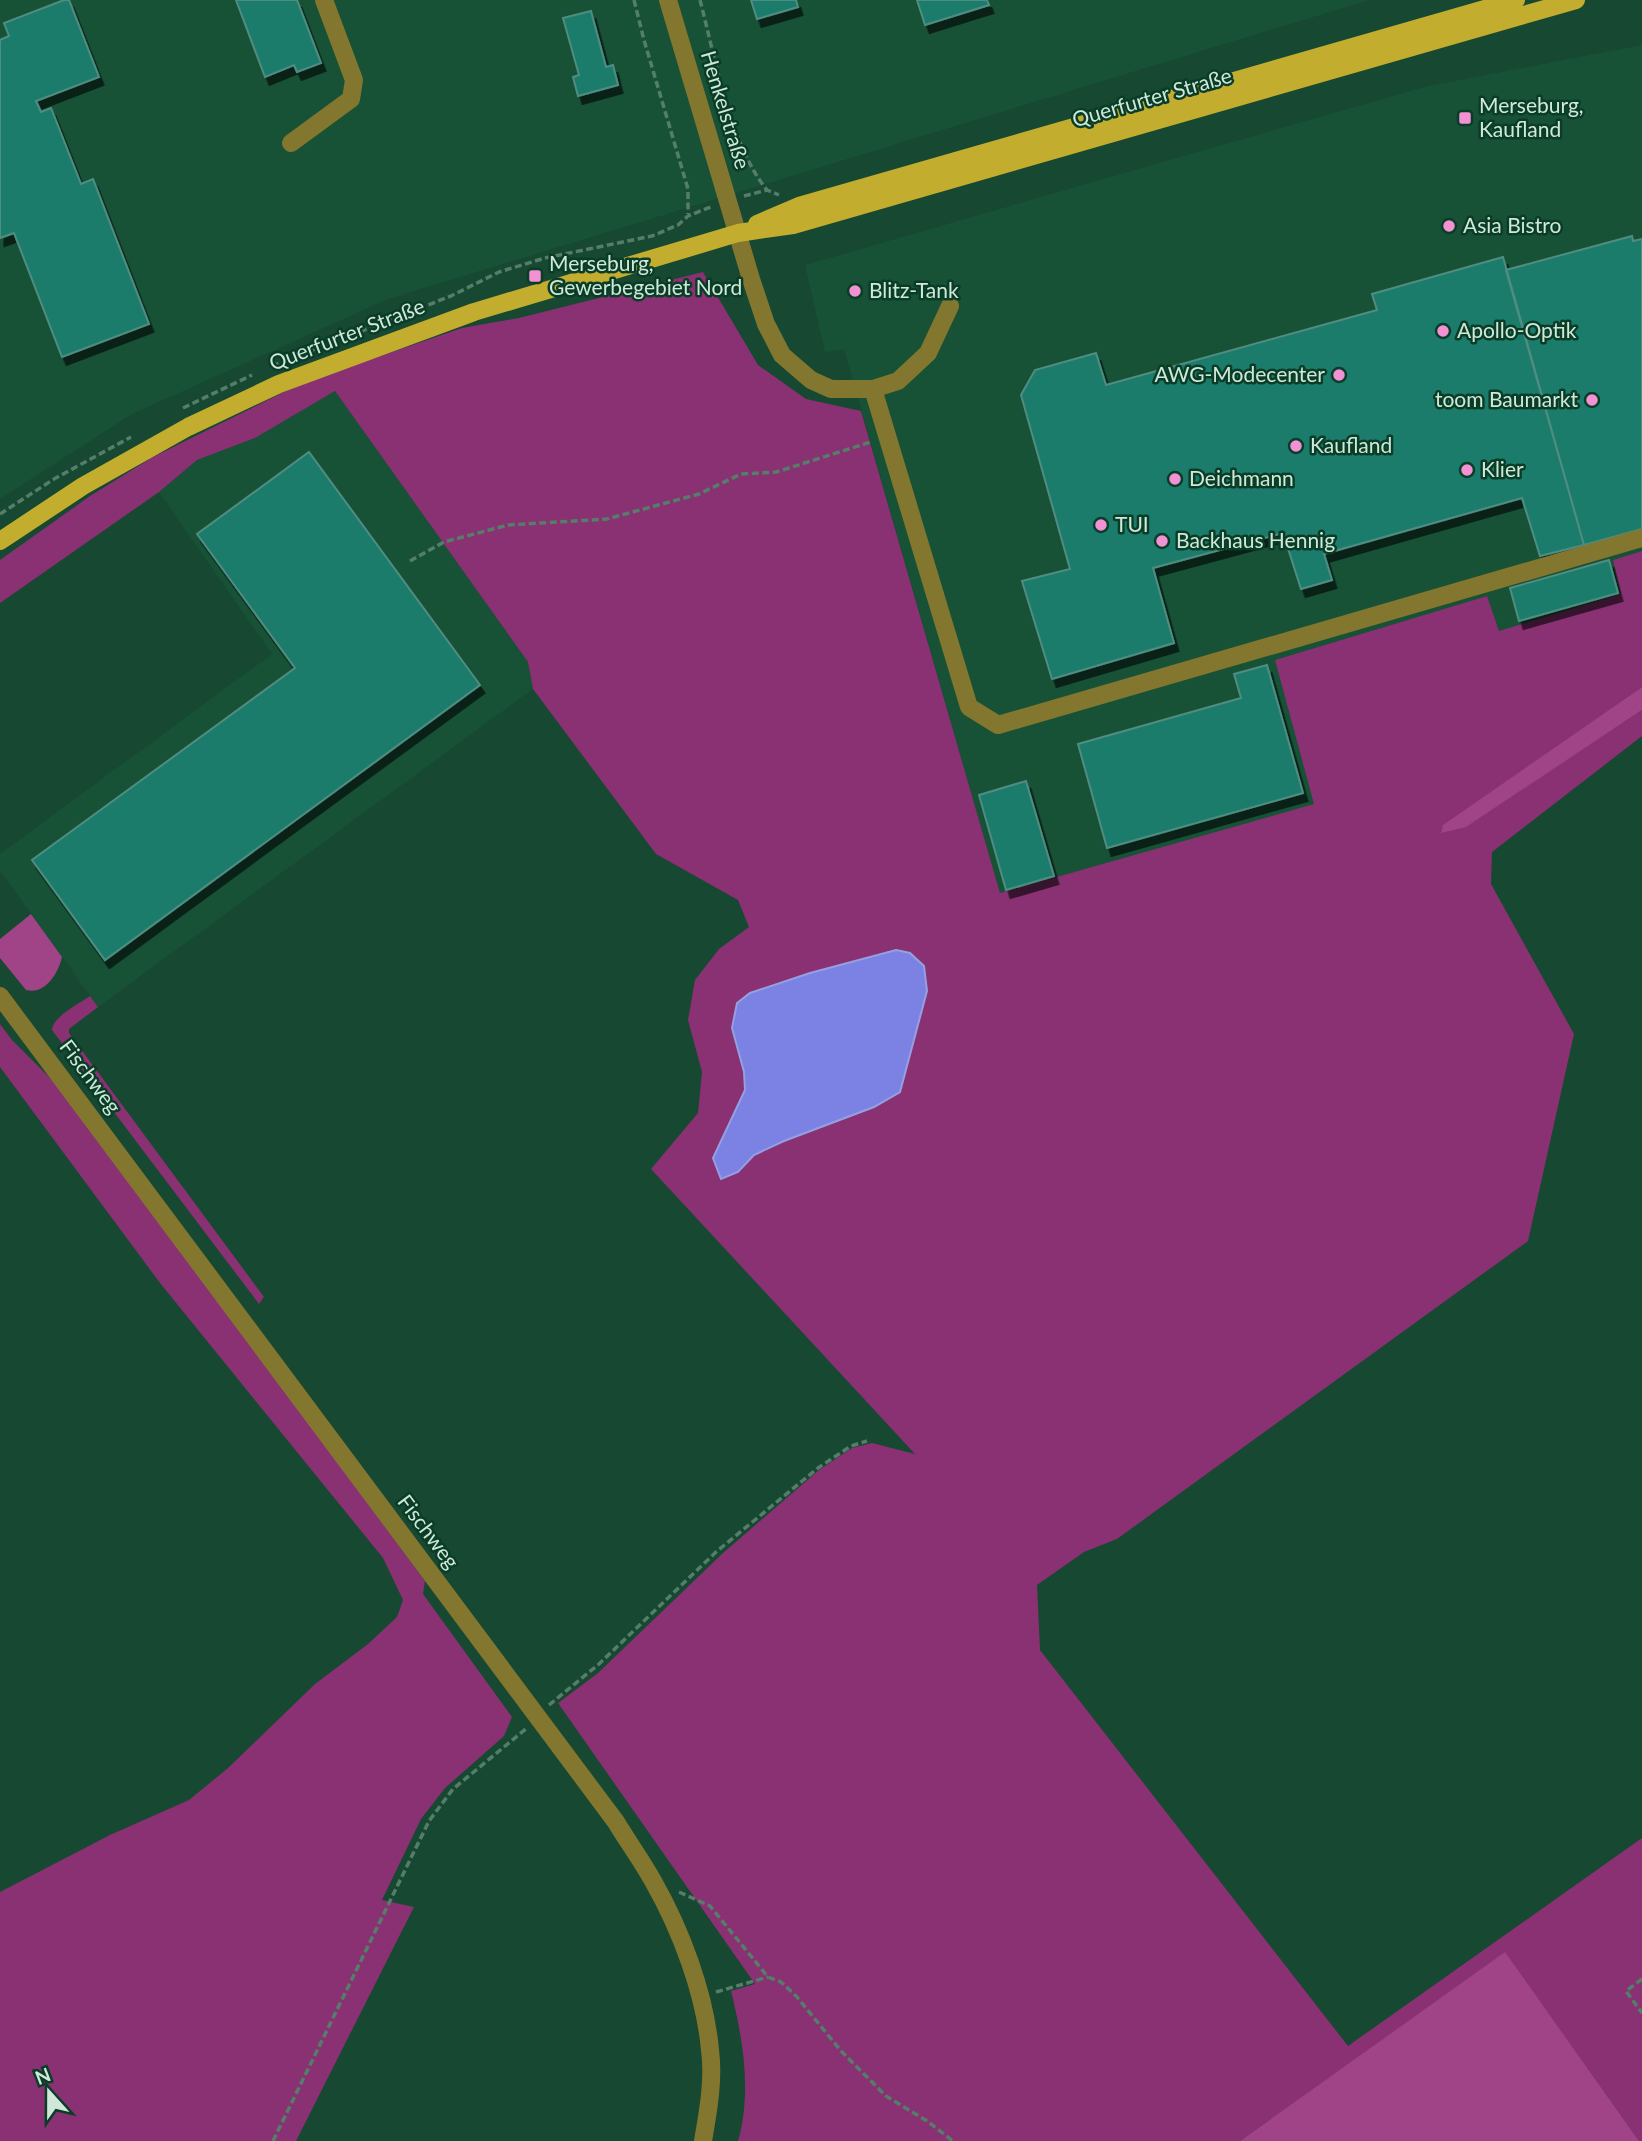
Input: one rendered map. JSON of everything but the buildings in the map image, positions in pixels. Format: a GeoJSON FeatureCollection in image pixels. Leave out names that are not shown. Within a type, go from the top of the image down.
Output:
{"type":"FeatureCollection","features":[{"type":"Feature","properties":{"kind":"main road","name":"Querfurter Straße"},"geometry":{"type":"LineString","coordinates":[[0,541],[83,486],[188,427],[279,384],[474,312],[738,233],[799,206],[1516,0]]}},
{"type":"Feature","properties":{"kind":"main road","name":"Querfurter Straße"},"geometry":{"type":"LineString","coordinates":[[738,233],[793,225],[1576,0]]}},
{"type":"Feature","properties":{"kind":"street"},"geometry":{"type":"LineString","coordinates":[[291,143],[351,99],[354,80],[324,0]]}},
{"type":"Feature","properties":{"kind":"street","name":"Henkelstraße"},"geometry":{"type":"LineString","coordinates":[[668,0],[738,233]]}},
{"type":"Feature","properties":{"kind":"street"},"geometry":{"type":"LineString","coordinates":[[738,233],[766,324],[782,355],[811,380],[831,389],[873,389],[898,381],[928,353],[950,306]]}},
{"type":"Feature","properties":{"kind":"street"},"geometry":{"type":"LineString","coordinates":[[873,389],[969,707],[998,725],[1642,538]]}},
{"type":"Feature","properties":{"kind":"street","name":"Fischweg"},"geometry":{"type":"LineString","coordinates":[[0,996],[616,1822],[654,1882],[678,1933],[701,1998],[711,2051],[709,2104],[703,2141]]}},
{"type":"Feature","properties":{"kind":"path"},"geometry":{"type":"LineString","coordinates":[[634,0],[643,40],[688,189],[688,216]]}},
{"type":"Feature","properties":{"kind":"path"},"geometry":{"type":"LineString","coordinates":[[700,0],[723,88],[746,158],[767,190]]}},
{"type":"Feature","properties":{"kind":"path"},"geometry":{"type":"LineString","coordinates":[[410,561],[444,542],[508,525],[607,519],[699,494],[741,474],[776,472],[868,444],[886,433]]}},
{"type":"Feature","properties":{"kind":"path"},"geometry":{"type":"LineString","coordinates":[[273,2141],[429,1822],[453,1789],[539,1719],[550,1703],[600,1664],[716,1552],[818,1468],[851,1446],[867,1441]]}},
{"type":"Feature","properties":{"kind":"path"},"geometry":{"type":"LineString","coordinates":[[679,1892],[710,1906],[768,1977],[781,1982],[797,1997],[841,2051],[886,2096],[953,2141]]}},
{"type":"Feature","properties":{"kind":"path"},"geometry":{"type":"LineString","coordinates":[[701,1998],[768,1977]]}},
{"type":"Feature","properties":{"kind":"path"},"geometry":{"type":"LineString","coordinates":[[1642,1979],[1626,1991],[1642,2013]]}},
{"type":"Feature","properties":{"kind":"shaded area"},"geometry":{"type":"Polygon","coordinates":[[[0,0],[1369,0],[388,299],[132,414],[0,499],[0,0]]]}},
{"type":"Feature","properties":{"kind":"shaded area"},"geometry":{"type":"Polygon","coordinates":[[[1642,45],[1642,551],[1613,560],[1621,594],[1499,631],[1487,596],[1275,660],[1315,804],[1000,893],[844,349],[825,352],[805,265],[1424,87],[1642,45]]]}},
{"type":"Feature","properties":{"kind":"shaded area"},"geometry":{"type":"Polygon","coordinates":[[[703,272],[758,365],[806,399],[861,411],[1000,893],[1314,804],[1275,660],[1487,596],[1499,631],[1621,594],[1613,560],[1642,551],[1642,687],[1444,825],[1441,832],[1466,826],[1642,710],[1642,736],[1492,852],[1491,884],[1574,1034],[1528,1241],[1117,1539],[1084,1552],[1037,1585],[1040,1650],[1348,2046],[1642,1838],[1642,2141],[1639,2141],[1505,1953],[1240,2141],[738,2141],[745,2085],[739,2028],[731,1991],[755,1984],[558,1703],[598,1673],[723,1553],[819,1470],[852,1448],[872,1443],[915,1454],[651,1169],[698,1113],[702,1072],[688,1020],[695,980],[719,949],[749,927],[738,900],[656,854],[533,689],[528,662],[335,391],[255,438],[197,460],[159,492],[0,603],[0,560],[90,496],[153,457],[286,391],[462,328],[519,318],[703,272]]]}},
{"type":"Feature","properties":{"kind":"shaded area"},"geometry":{"type":"Polygon","coordinates":[[[335,391],[528,662],[533,689],[98,1007],[0,870],[0,854],[272,654],[159,492],[197,460],[255,438],[335,391]]]}},
{"type":"Feature","properties":{"kind":"shaded area"},"geometry":{"type":"Polygon","coordinates":[[[1642,687],[1642,710],[1466,827],[1441,833],[1443,825],[1642,687]]]}},
{"type":"Feature","properties":{"kind":"shaded area"},"geometry":{"type":"Polygon","coordinates":[[[31,914],[62,957],[50,982],[33,991],[26,990],[0,958],[0,939],[31,914]]]}},
{"type":"Feature","properties":{"kind":"shaded area"},"geometry":{"type":"Polygon","coordinates":[[[90,996],[98,1007],[69,1029],[69,1033],[264,1297],[259,1304],[52,1030],[62,1015],[90,996]]]}},
{"type":"Feature","properties":{"kind":"shaded area"},"geometry":{"type":"Polygon","coordinates":[[[0,1024],[12,1040],[64,1092],[425,1581],[423,1594],[512,1717],[504,1736],[445,1788],[421,1819],[382,1900],[414,1907],[296,2141],[0,2141],[0,1892],[110,1835],[189,1800],[228,1768],[315,1684],[368,1644],[397,1617],[403,1600],[383,1558],[160,1283],[0,1067],[0,1024]]]}},
{"type":"Feature","properties":{"kind":"shaded area"},"geometry":{"type":"Polygon","coordinates":[[[1505,1952],[1639,2141],[1240,2141],[1505,1952]]]}},
{"type":"Feature","properties":{"kind":"water"},"geometry":{"type":"Polygon","coordinates":[[[896,950],[910,953],[924,966],[927,991],[900,1092],[874,1107],[754,1155],[738,1172],[721,1179],[713,1158],[745,1090],[744,1072],[732,1028],[737,1003],[750,993],[810,973],[896,950]]]}},
{"type":"Feature","properties":{"kind":"place","name":"Merseburg, Kaufland"},"geometry":{"type":"Point","coordinates":[1465,118]}},
{"type":"Feature","properties":{"kind":"place","name":"Asia Bistro"},"geometry":{"type":"Point","coordinates":[1449,226]}},
{"type":"Feature","properties":{"kind":"place","name":"Merseburg, Gewerbegebiet Nord"},"geometry":{"type":"Point","coordinates":[535,276]}},
{"type":"Feature","properties":{"kind":"place","name":"Blitz-Tank"},"geometry":{"type":"Point","coordinates":[855,291]}},
{"type":"Feature","properties":{"kind":"place","name":"Apollo-Optik"},"geometry":{"type":"Point","coordinates":[1443,331]}},
{"type":"Feature","properties":{"kind":"place","name":"AWG-Modecenter"},"geometry":{"type":"Point","coordinates":[1339,375]}},
{"type":"Feature","properties":{"kind":"place","name":"toom Baumarkt"},"geometry":{"type":"Point","coordinates":[1592,400]}},
{"type":"Feature","properties":{"kind":"place","name":"Kaufland"},"geometry":{"type":"Point","coordinates":[1296,446]}},
{"type":"Feature","properties":{"kind":"place","name":"Klier"},"geometry":{"type":"Point","coordinates":[1467,470]}},
{"type":"Feature","properties":{"kind":"place","name":"Deichmann"},"geometry":{"type":"Point","coordinates":[1175,479]}},
{"type":"Feature","properties":{"kind":"place","name":"TUI"},"geometry":{"type":"Point","coordinates":[1101,525]}},
{"type":"Feature","properties":{"kind":"place","name":"Backhaus Hennig"},"geometry":{"type":"Point","coordinates":[1162,541]}}]}
